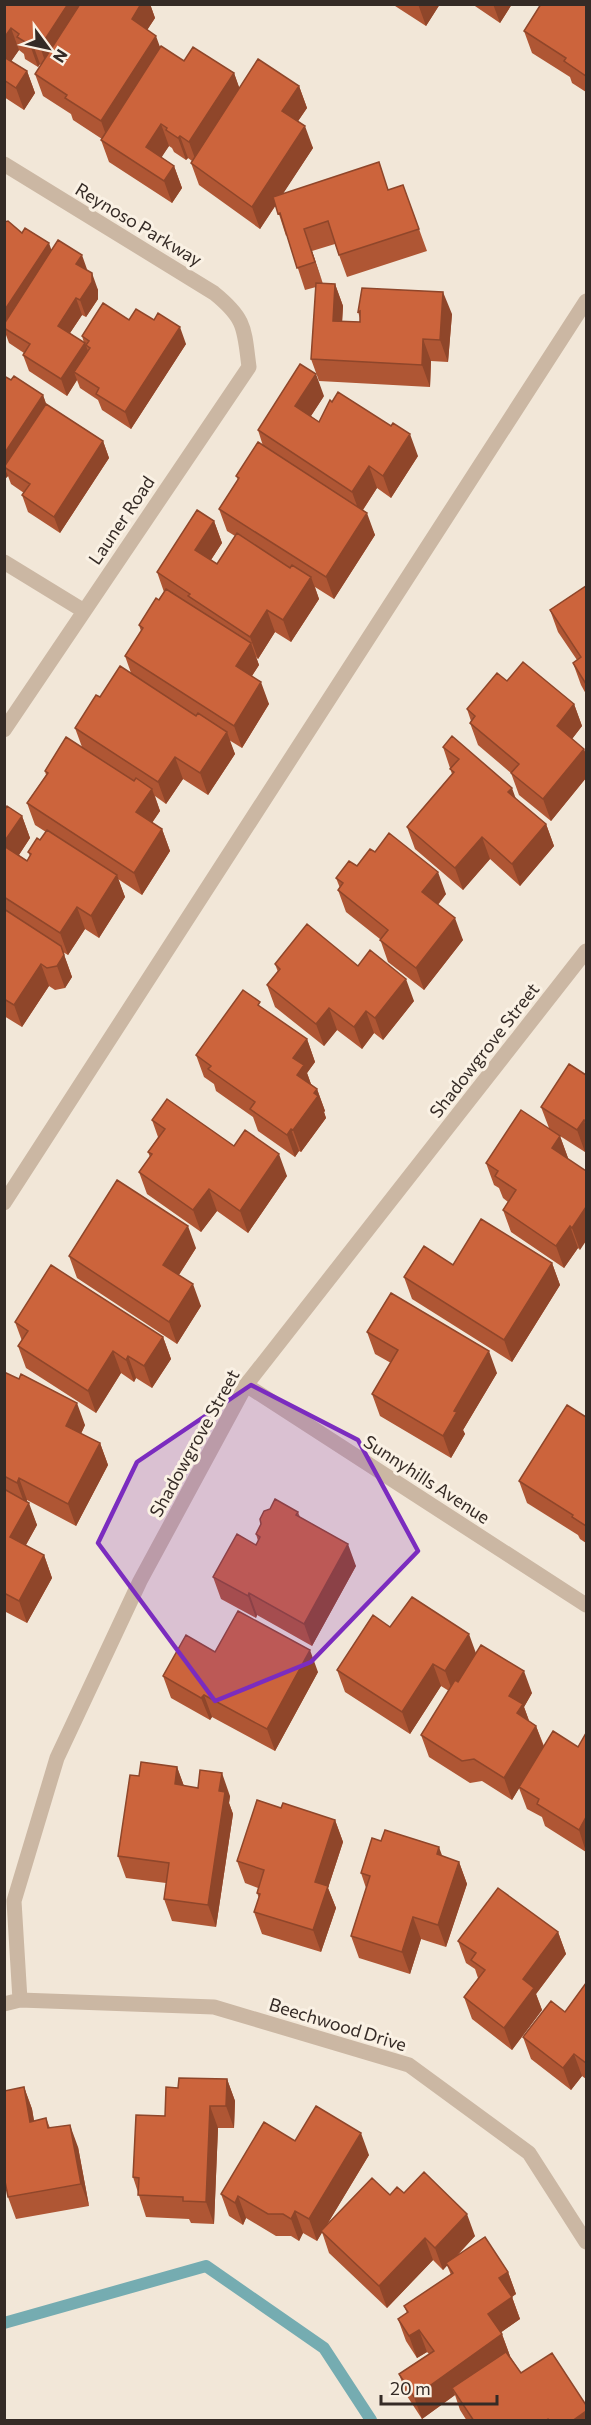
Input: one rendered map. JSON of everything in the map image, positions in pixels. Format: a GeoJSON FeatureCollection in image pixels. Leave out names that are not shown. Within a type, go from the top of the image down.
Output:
{"type":"FeatureCollection","features":[{"type":"Feature","properties":{"kind":"street","name":"Reynoso Parkway"},"geometry":{"type":"LineString","coordinates":[[4,164],[214,293],[234,310],[244,327]]}},
{"type":"Feature","properties":{"kind":"street"},"geometry":{"type":"LineString","coordinates":[[4,1203],[586,301]]}},
{"type":"Feature","properties":{"kind":"street","name":"Launer Road"},"geometry":{"type":"LineString","coordinates":[[4,730],[249,367],[244,327]]}},
{"type":"Feature","properties":{"kind":"street"},"geometry":{"type":"LineString","coordinates":[[4,562],[84,611]]}},
{"type":"Feature","properties":{"kind":"street","name":"Shadowgrove Street"},"geometry":{"type":"LineString","coordinates":[[12,2002],[14,1901],[57,1758],[140,1581],[246,1385],[586,951]]}},
{"type":"Feature","properties":{"kind":"street","name":"Sunnyhills Avenue"},"geometry":{"type":"LineString","coordinates":[[246,1385],[586,1605]]}},
{"type":"Feature","properties":{"kind":"street","name":"Beechwood Drive"},"geometry":{"type":"LineString","coordinates":[[12,2002],[214,2007],[409,2065],[529,2153],[586,2242]]}},
{"type":"Feature","properties":{"kind":"highlighted area"},"geometry":{"type":"Polygon","coordinates":[[[251,1385],[358,1440],[418,1551],[311,1662],[215,1701],[98,1543],[137,1462],[251,1385]]]}},
{"type":"Feature","properties":{"kind":"building"},"geometry":{"type":"Polygon","coordinates":[[[4,4],[68,4],[40,47],[32,42],[30,45],[17,37],[19,34],[11,28],[4,38],[4,4]]]}},
{"type":"Feature","properties":{"kind":"building"},"geometry":{"type":"Polygon","coordinates":[[[80,4],[141,4],[132,19],[156,36],[101,121],[65,98],[67,95],[35,74],[80,4]]]}},
{"type":"Feature","properties":{"kind":"building"},"geometry":{"type":"Polygon","coordinates":[[[541,4],[586,4],[586,76],[564,61],[566,58],[524,31],[541,4]]]}},
{"type":"Feature","properties":{"kind":"building"},"geometry":{"type":"Polygon","coordinates":[[[161,46],[184,61],[193,47],[234,73],[189,142],[180,136],[178,138],[161,124],[146,147],[174,166],[164,181],[101,140],[161,46]]]}},
{"type":"Feature","properties":{"kind":"building"},"geometry":{"type":"Polygon","coordinates":[[[4,57],[27,71],[16,88],[4,80],[4,57]]]}},
{"type":"Feature","properties":{"kind":"building"},"geometry":{"type":"Polygon","coordinates":[[[258,59],[299,86],[282,111],[305,126],[252,207],[191,163],[258,59]]]}},
{"type":"Feature","properties":{"kind":"building"},"geometry":{"type":"Polygon","coordinates":[[[379,162],[388,190],[403,185],[419,229],[339,255],[328,221],[304,229],[315,262],[297,268],[273,197],[379,162]]]}},
{"type":"Feature","properties":{"kind":"building"},"geometry":{"type":"Polygon","coordinates":[[[8,221],[22,233],[25,228],[49,243],[4,311],[4,222],[8,221]]]}},
{"type":"Feature","properties":{"kind":"building"},"geometry":{"type":"Polygon","coordinates":[[[58,240],[82,255],[76,264],[92,273],[92,282],[80,300],[76,298],[58,326],[85,343],[61,379],[23,355],[30,344],[4,328],[4,324],[58,240]]]}},
{"type":"Feature","properties":{"kind":"building"},"geometry":{"type":"Polygon","coordinates":[[[316,283],[335,284],[333,321],[360,322],[360,311],[358,312],[362,288],[443,292],[440,340],[423,339],[422,365],[311,359],[316,283]]]}},
{"type":"Feature","properties":{"kind":"building"},"geometry":{"type":"Polygon","coordinates":[[[103,303],[129,320],[136,309],[154,320],[158,313],[180,327],[125,412],[96,394],[99,388],[74,372],[90,348],[86,345],[89,341],[82,336],[103,303]]]}},
{"type":"Feature","properties":{"kind":"building"},"geometry":{"type":"Polygon","coordinates":[[[300,364],[316,374],[295,406],[319,422],[330,400],[332,402],[338,392],[391,426],[393,423],[410,434],[383,476],[369,466],[352,492],[258,430],[300,364]]]}},
{"type":"Feature","properties":{"kind":"building"},"geometry":{"type":"Polygon","coordinates":[[[4,376],[11,380],[14,376],[43,395],[4,454],[4,376]]]}},
{"type":"Feature","properties":{"kind":"building"},"geometry":{"type":"Polygon","coordinates":[[[46,404],[103,441],[54,517],[22,495],[30,484],[4,467],[46,404]]]}},
{"type":"Feature","properties":{"kind":"building"},"geometry":{"type":"Polygon","coordinates":[[[258,442],[367,513],[326,577],[219,509],[239,478],[236,476],[258,442]]]}},
{"type":"Feature","properties":{"kind":"building"},"geometry":{"type":"Polygon","coordinates":[[[197,510],[214,521],[195,550],[217,564],[237,533],[290,568],[292,565],[311,577],[283,620],[267,610],[250,637],[188,596],[190,594],[157,572],[197,510]]]}},
{"type":"Feature","properties":{"kind":"building"},"geometry":{"type":"Polygon","coordinates":[[[586,586],[586,684],[573,663],[581,657],[550,610],[586,586]]]}},
{"type":"Feature","properties":{"kind":"building"},"geometry":{"type":"Polygon","coordinates":[[[166,589],[251,643],[236,666],[261,682],[234,726],[125,656],[143,628],[139,625],[156,598],[159,600],[166,589]]]}},
{"type":"Feature","properties":{"kind":"building"},"geometry":{"type":"Polygon","coordinates":[[[523,662],[574,704],[557,726],[584,749],[543,799],[511,773],[519,764],[470,723],[475,716],[467,709],[497,673],[507,681],[523,662]]]}},
{"type":"Feature","properties":{"kind":"building"},"geometry":{"type":"Polygon","coordinates":[[[120,666],[196,716],[198,713],[227,732],[200,773],[175,757],[158,782],[75,728],[96,695],[100,697],[120,666]]]}},
{"type":"Feature","properties":{"kind":"building"},"geometry":{"type":"Polygon","coordinates":[[[452,736],[512,788],[508,792],[546,824],[512,864],[482,837],[455,868],[407,827],[454,772],[450,769],[459,759],[443,747],[452,736]]]}},
{"type":"Feature","properties":{"kind":"building"},"geometry":{"type":"Polygon","coordinates":[[[66,737],[134,781],[136,778],[152,789],[136,812],[162,829],[134,873],[27,803],[48,773],[45,771],[66,737]]]}},
{"type":"Feature","properties":{"kind":"building"},"geometry":{"type":"Polygon","coordinates":[[[7,806],[22,816],[4,842],[4,811],[7,806]]]}},
{"type":"Feature","properties":{"kind":"building"},"geometry":{"type":"Polygon","coordinates":[[[47,830],[117,875],[91,916],[77,907],[60,933],[4,897],[4,846],[27,861],[31,854],[28,852],[37,838],[40,840],[47,830]]]}},
{"type":"Feature","properties":{"kind":"building"},"geometry":{"type":"Polygon","coordinates":[[[389,833],[438,872],[422,892],[455,918],[416,968],[380,940],[388,930],[338,890],[343,883],[336,878],[349,861],[357,866],[370,849],[375,852],[389,833]]]}},
{"type":"Feature","properties":{"kind":"building"},"geometry":{"type":"Polygon","coordinates":[[[4,909],[61,946],[64,955],[57,966],[47,968],[41,964],[14,1005],[4,999],[4,909]]]}},
{"type":"Feature","properties":{"kind":"building"},"geometry":{"type":"Polygon","coordinates":[[[307,924],[358,966],[370,950],[406,979],[375,1018],[366,1011],[354,1027],[329,1008],[316,1024],[267,985],[280,969],[275,964],[307,924]]]}},
{"type":"Feature","properties":{"kind":"building"},"geometry":{"type":"Polygon","coordinates":[[[243,990],[260,1002],[258,1005],[307,1039],[293,1058],[304,1065],[297,1075],[317,1089],[314,1093],[318,1096],[287,1135],[250,1109],[255,1102],[208,1069],[211,1066],[196,1055],[243,990]]]}},
{"type":"Feature","properties":{"kind":"building"},"geometry":{"type":"Polygon","coordinates":[[[569,1064],[586,1075],[586,1121],[584,1120],[577,1130],[541,1107],[569,1064]]]}},
{"type":"Feature","properties":{"kind":"building"},"geometry":{"type":"Polygon","coordinates":[[[167,1099],[234,1146],[245,1130],[279,1154],[240,1211],[209,1189],[193,1210],[139,1172],[152,1154],[148,1152],[165,1129],[152,1120],[167,1099]]]}},
{"type":"Feature","properties":{"kind":"building"},"geometry":{"type":"Polygon","coordinates":[[[521,1110],[560,1136],[552,1148],[586,1171],[586,1207],[556,1246],[503,1210],[516,1190],[495,1176],[498,1171],[486,1163],[521,1110]]]}},
{"type":"Feature","properties":{"kind":"building"},"geometry":{"type":"Polygon","coordinates":[[[117,1180],[188,1226],[163,1265],[193,1284],[169,1322],[69,1256],[117,1180]]]}},
{"type":"Feature","properties":{"kind":"building"},"geometry":{"type":"Polygon","coordinates":[[[481,1219],[552,1263],[504,1340],[404,1277],[424,1246],[453,1265],[481,1219]]]}},
{"type":"Feature","properties":{"kind":"building"},"geometry":{"type":"Polygon","coordinates":[[[51,1265],[163,1337],[144,1366],[128,1356],[126,1360],[113,1351],[88,1391],[18,1346],[28,1331],[15,1322],[51,1265]]]}},
{"type":"Feature","properties":{"kind":"building"},"geometry":{"type":"Polygon","coordinates":[[[391,1293],[489,1351],[454,1411],[457,1412],[443,1436],[372,1394],[398,1350],[367,1332],[391,1293]]]}},
{"type":"Feature","properties":{"kind":"building"},"geometry":{"type":"Polygon","coordinates":[[[4,1372],[19,1379],[21,1374],[77,1403],[66,1426],[100,1443],[68,1504],[19,1478],[17,1483],[4,1476],[4,1372]]]}},
{"type":"Feature","properties":{"kind":"building"},"geometry":{"type":"Polygon","coordinates":[[[567,1405],[586,1417],[586,1526],[572,1517],[573,1515],[519,1481],[567,1405]]]}},
{"type":"Feature","properties":{"kind":"building"},"geometry":{"type":"Polygon","coordinates":[[[4,1489],[29,1503],[10,1537],[44,1555],[19,1601],[4,1593],[4,1489]]]}},
{"type":"Feature","properties":{"kind":"building"},"geometry":{"type":"Polygon","coordinates":[[[275,1499],[298,1512],[296,1515],[348,1544],[304,1624],[249,1593],[248,1596],[213,1577],[237,1534],[256,1545],[260,1537],[256,1534],[261,1524],[260,1519],[264,1511],[270,1509],[275,1499]]]}},
{"type":"Feature","properties":{"kind":"building"},"geometry":{"type":"Polygon","coordinates":[[[412,1597],[469,1634],[445,1671],[433,1664],[402,1712],[337,1670],[373,1615],[390,1627],[412,1597]]]}},
{"type":"Feature","properties":{"kind":"building"},"geometry":{"type":"Polygon","coordinates":[[[238,1611],[310,1650],[267,1729],[204,1695],[201,1698],[163,1676],[186,1635],[215,1652],[238,1611]]]}},
{"type":"Feature","properties":{"kind":"building"},"geometry":{"type":"Polygon","coordinates":[[[481,1645],[524,1671],[509,1696],[523,1704],[517,1713],[536,1726],[504,1778],[474,1759],[462,1761],[421,1735],[455,1680],[458,1682],[481,1645]]]}},
{"type":"Feature","properties":{"kind":"building"},"geometry":{"type":"Polygon","coordinates":[[[553,1731],[578,1747],[586,1733],[586,1817],[579,1830],[537,1804],[539,1799],[519,1787],[553,1731]]]}},
{"type":"Feature","properties":{"kind":"building"},"geometry":{"type":"Polygon","coordinates":[[[141,1762],[177,1767],[175,1784],[198,1788],[200,1770],[222,1773],[219,1791],[225,1792],[208,1905],[164,1899],[169,1863],[118,1856],[130,1775],[139,1776],[141,1762]]]}},
{"type":"Feature","properties":{"kind":"building"},"geometry":{"type":"Polygon","coordinates":[[[257,1800],[281,1808],[283,1803],[335,1820],[315,1882],[328,1886],[313,1930],[254,1912],[264,1870],[237,1861],[257,1800]]]}},
{"type":"Feature","properties":{"kind":"building"},"geometry":{"type":"Polygon","coordinates":[[[385,1830],[439,1847],[437,1854],[459,1862],[438,1925],[413,1917],[402,1952],[351,1936],[370,1876],[361,1873],[372,1838],[381,1841],[385,1830]]]}},
{"type":"Feature","properties":{"kind":"building"},"geometry":{"type":"Polygon","coordinates":[[[498,1888],[558,1932],[523,1979],[534,1988],[504,2028],[464,1997],[485,1970],[471,1960],[476,1953],[458,1941],[498,1888]]]}},
{"type":"Feature","properties":{"kind":"building"},"geometry":{"type":"Polygon","coordinates":[[[586,1983],[586,2063],[574,2054],[563,2068],[523,2037],[551,2001],[565,2012],[586,1983]]]}},
{"type":"Feature","properties":{"kind":"building"},"geometry":{"type":"Polygon","coordinates":[[[179,2078],[227,2079],[226,2106],[210,2106],[206,2202],[183,2201],[183,2197],[138,2195],[139,2178],[133,2177],[136,2115],[165,2116],[166,2087],[178,2088],[179,2078]]]}},
{"type":"Feature","properties":{"kind":"building"},"geometry":{"type":"Polygon","coordinates":[[[24,2087],[30,2122],[46,2118],[48,2128],[70,2125],[81,2184],[8,2197],[4,2176],[4,2091],[24,2087]]]}},
{"type":"Feature","properties":{"kind":"building"},"geometry":{"type":"Polygon","coordinates":[[[316,2106],[361,2133],[309,2219],[295,2211],[291,2219],[283,2214],[268,2214],[238,2196],[235,2203],[221,2194],[264,2122],[295,2141],[316,2106]]]}},
{"type":"Feature","properties":{"kind":"building"},"geometry":{"type":"Polygon","coordinates":[[[424,2172],[467,2214],[435,2248],[425,2238],[379,2286],[321,2231],[372,2178],[390,2195],[397,2187],[404,2193],[424,2172]]]}},
{"type":"Feature","properties":{"kind":"building"},"geometry":{"type":"Polygon","coordinates":[[[485,2237],[508,2272],[499,2278],[512,2297],[488,2314],[502,2334],[414,2397],[399,2374],[434,2351],[419,2330],[409,2336],[398,2319],[408,2312],[404,2306],[453,2273],[446,2263],[485,2237]]]}},
{"type":"Feature","properties":{"kind":"building"},"geometry":{"type":"Polygon","coordinates":[[[506,2352],[521,2373],[552,2353],[586,2405],[586,2411],[572,2421],[549,2421],[548,2419],[545,2421],[474,2421],[452,2388],[506,2352]]]}},
{"type":"Feature","properties":{"kind":"waterway"},"geometry":{"type":"LineString","coordinates":[[4,2323],[206,2266],[324,2348],[371,2420]]}}]}
